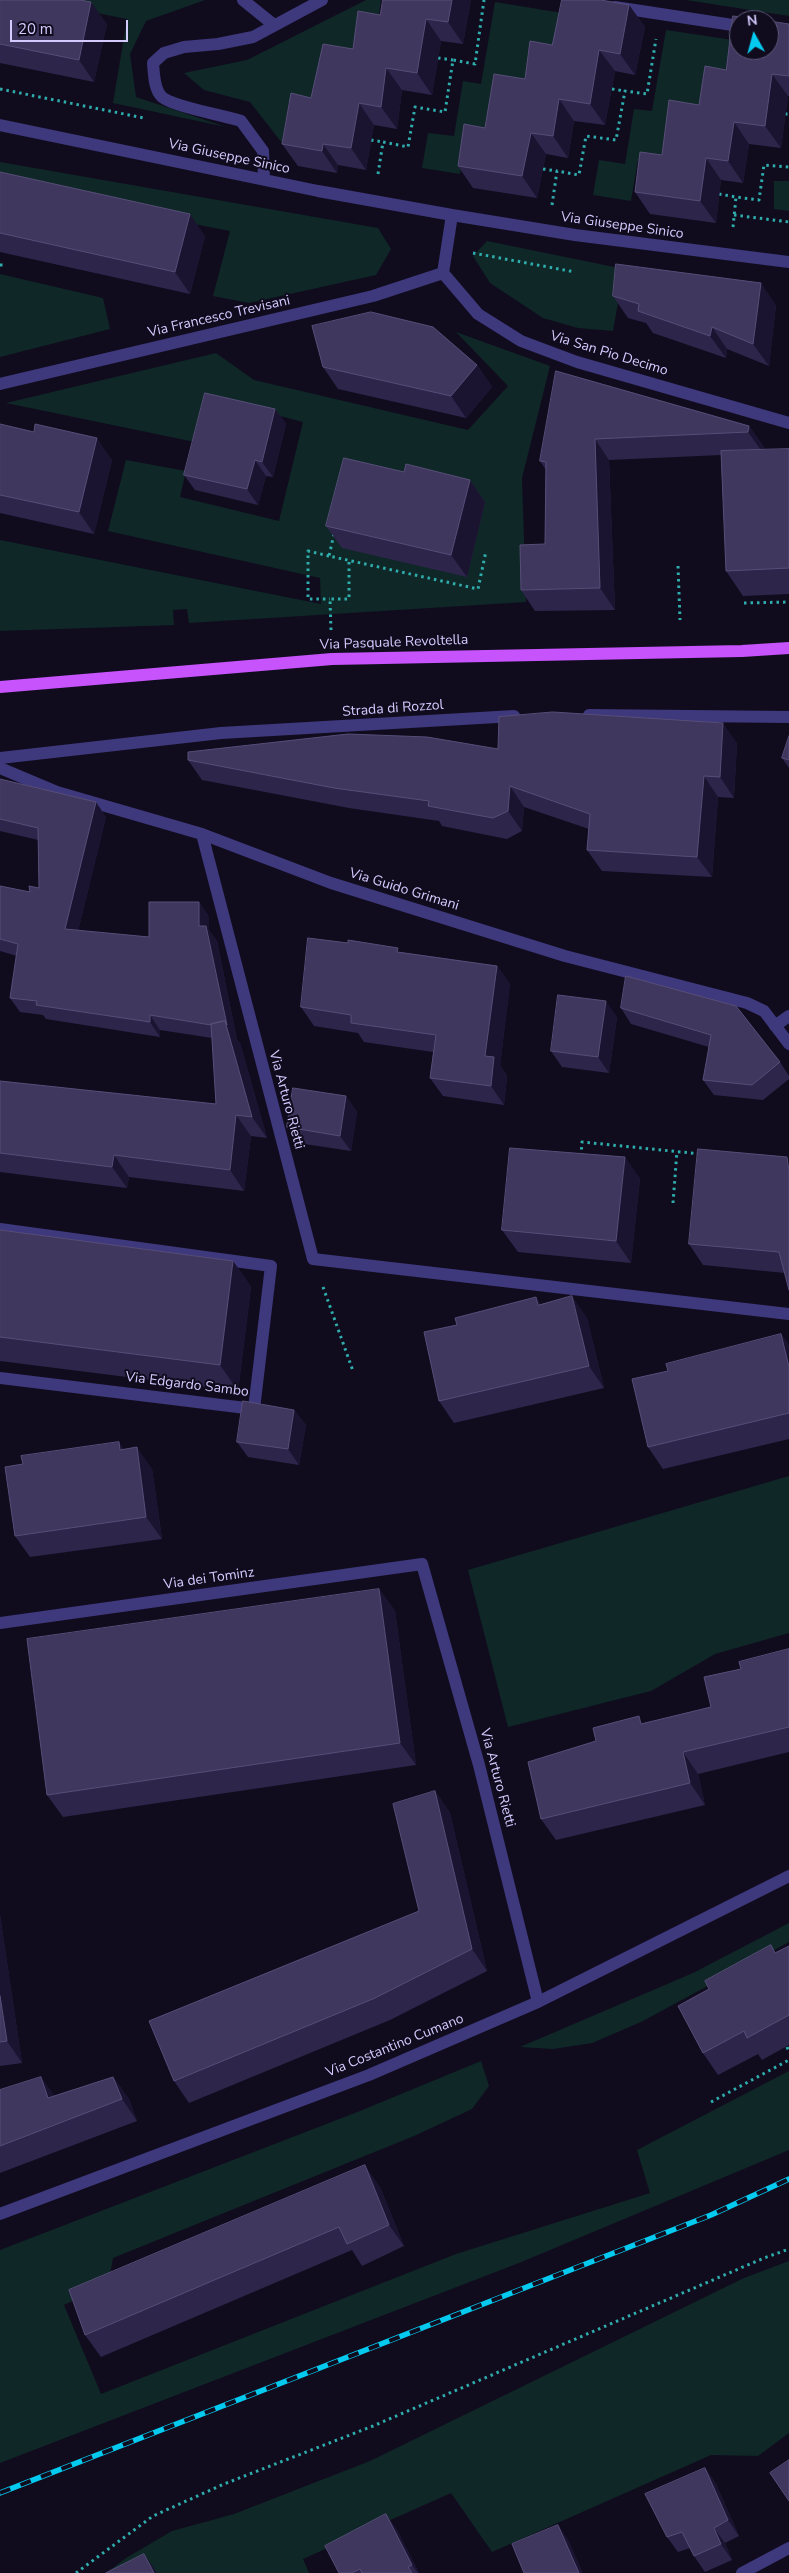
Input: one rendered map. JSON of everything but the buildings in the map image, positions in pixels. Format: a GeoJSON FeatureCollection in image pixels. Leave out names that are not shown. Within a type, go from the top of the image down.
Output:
{"type":"FeatureCollection","features":[{"type":"Feature","properties":{"kind":"main road","name":"Via Pasquale Revoltella"},"geometry":{"type":"LineString","coordinates":[[0,687],[332,659],[742,652],[789,648]]}},
{"type":"Feature","properties":{"kind":"street"},"geometry":{"type":"LineString","coordinates":[[243,0],[274,25]]}},
{"type":"Feature","properties":{"kind":"street"},"geometry":{"type":"LineString","coordinates":[[264,179],[263,151],[241,121],[182,107],[161,97],[154,82],[153,64],[164,53],[184,47],[218,44],[253,37],[322,0]]}},
{"type":"Feature","properties":{"kind":"street"},"geometry":{"type":"LineString","coordinates":[[606,6],[729,24]]}},
{"type":"Feature","properties":{"kind":"street","name":"Via Giuseppe Sinico"},"geometry":{"type":"LineString","coordinates":[[0,124],[264,179],[452,215],[575,235],[789,262]]}},
{"type":"Feature","properties":{"kind":"street"},"geometry":{"type":"LineString","coordinates":[[443,273],[452,215]]}},
{"type":"Feature","properties":{"kind":"street","name":"Via Francesco Trevisani"},"geometry":{"type":"LineString","coordinates":[[0,384],[373,296],[443,273]]}},
{"type":"Feature","properties":{"kind":"street","name":"Via San Pio Decimo"},"geometry":{"type":"LineString","coordinates":[[443,273],[478,314],[521,342],[577,362],[789,423]]}},
{"type":"Feature","properties":{"kind":"street","name":"Strada di Rozzol"},"geometry":{"type":"LineString","coordinates":[[0,758],[222,733],[528,715]]}},
{"type":"Feature","properties":{"kind":"street"},"geometry":{"type":"LineString","coordinates":[[577,715],[789,717]]}},
{"type":"Feature","properties":{"kind":"street","name":"Via Guido Grimani"},"geometry":{"type":"LineString","coordinates":[[0,768],[57,792],[202,834],[330,883],[565,956],[747,1003],[764,1011],[789,1044]]}},
{"type":"Feature","properties":{"kind":"street","name":"Via Arturo Rietti"},"geometry":{"type":"LineString","coordinates":[[202,834],[313,1259]]}},
{"type":"Feature","properties":{"kind":"street"},"geometry":{"type":"LineString","coordinates":[[775,1026],[789,1016]]}},
{"type":"Feature","properties":{"kind":"street","name":"Via Edgardo Sambo"},"geometry":{"type":"LineString","coordinates":[[0,1229],[271,1266],[254,1409],[0,1378]]}},
{"type":"Feature","properties":{"kind":"street"},"geometry":{"type":"LineString","coordinates":[[313,1259],[789,1314]]}},
{"type":"Feature","properties":{"kind":"street","name":"Via Arturo Rietti"},"geometry":{"type":"LineString","coordinates":[[422,1564],[479,1765],[538,2002]]}},
{"type":"Feature","properties":{"kind":"street","name":"Via dei Tominz"},"geometry":{"type":"LineString","coordinates":[[0,1623],[422,1564]]}},
{"type":"Feature","properties":{"kind":"street","name":"Via Costantino Cumano"},"geometry":{"type":"LineString","coordinates":[[0,2214],[369,2075],[538,2002],[789,1876]]}},
{"type":"Feature","properties":{"kind":"street"},"geometry":{"type":"LineString","coordinates":[[742,2573],[789,2548]]}},
{"type":"Feature","properties":{"kind":"path"},"geometry":{"type":"LineString","coordinates":[[438,58],[475,64],[484,0]]}},
{"type":"Feature","properties":{"kind":"path"},"geometry":{"type":"LineString","coordinates":[[612,89],[647,94],[660,14]]}},
{"type":"Feature","properties":{"kind":"path"},"geometry":{"type":"LineString","coordinates":[[371,140],[408,147],[415,107],[445,112],[453,60]]}},
{"type":"Feature","properties":{"kind":"path"},"geometry":{"type":"LineString","coordinates":[[0,89],[152,119]]}},
{"type":"Feature","properties":{"kind":"path"},"geometry":{"type":"LineString","coordinates":[[543,169],[579,175],[586,136],[616,140],[625,91]]}},
{"type":"Feature","properties":{"kind":"path"},"geometry":{"type":"LineString","coordinates":[[378,175],[383,142]]}},
{"type":"Feature","properties":{"kind":"path"},"geometry":{"type":"LineString","coordinates":[[719,194],[759,200],[764,164],[789,167]]}},
{"type":"Feature","properties":{"kind":"path"},"geometry":{"type":"LineString","coordinates":[[551,212],[557,171]]}},
{"type":"Feature","properties":{"kind":"path"},"geometry":{"type":"LineString","coordinates":[[732,234],[736,197]]}},
{"type":"Feature","properties":{"kind":"path"},"geometry":{"type":"LineString","coordinates":[[734,215],[789,222]]}},
{"type":"Feature","properties":{"kind":"path"},"geometry":{"type":"LineString","coordinates":[[468,252],[575,272]]}},
{"type":"Feature","properties":{"kind":"path"},"geometry":{"type":"LineString","coordinates":[[329,556],[336,528]]}},
{"type":"Feature","properties":{"kind":"path"},"geometry":{"type":"LineString","coordinates":[[349,560],[349,599],[308,599],[308,551],[349,560],[478,590],[486,551]]}},
{"type":"Feature","properties":{"kind":"path"},"geometry":{"type":"LineString","coordinates":[[678,566],[680,620]]}},
{"type":"Feature","properties":{"kind":"path"},"geometry":{"type":"LineString","coordinates":[[330,599],[331,630]]}},
{"type":"Feature","properties":{"kind":"path"},"geometry":{"type":"LineString","coordinates":[[744,603],[789,602]]}},
{"type":"Feature","properties":{"kind":"path"},"geometry":{"type":"LineString","coordinates":[[581,1158],[582,1142],[706,1154]]}},
{"type":"Feature","properties":{"kind":"path"},"geometry":{"type":"LineString","coordinates":[[673,1203],[677,1152]]}},
{"type":"Feature","properties":{"kind":"path"},"geometry":{"type":"LineString","coordinates":[[313,1259],[353,1371]]}},
{"type":"Feature","properties":{"kind":"path"},"geometry":{"type":"LineString","coordinates":[[787,2047],[789,2052]]}},
{"type":"Feature","properties":{"kind":"path"},"geometry":{"type":"LineString","coordinates":[[711,2102],[789,2060]]}},
{"type":"Feature","properties":{"kind":"path"},"geometry":{"type":"LineString","coordinates":[[76,2573],[153,2516],[224,2484],[382,2422],[764,2258],[789,2250]]}},
{"type":"Feature","properties":{"kind":"green space"},"geometry":{"type":"Polygon","coordinates":[[[31,0],[205,0],[146,21],[130,54],[136,97],[226,127],[113,103],[127,19],[31,0]]]}},
{"type":"Feature","properties":{"kind":"green space"},"geometry":{"type":"Polygon","coordinates":[[[366,0],[381,0],[378,22],[355,58],[314,106],[289,102],[282,143],[250,102],[204,90],[184,73],[247,60],[366,0]]]}},
{"type":"Feature","properties":{"kind":"green space"},"geometry":{"type":"Polygon","coordinates":[[[686,0],[789,0],[789,16],[779,14],[779,10],[750,10],[686,0]]]}},
{"type":"Feature","properties":{"kind":"green space"},"geometry":{"type":"Polygon","coordinates":[[[495,2],[562,13],[555,53],[533,89],[492,137],[467,133],[460,174],[422,168],[428,133],[454,136],[463,81],[481,84],[495,2]]]}},
{"type":"Feature","properties":{"kind":"green space"},"geometry":{"type":"Polygon","coordinates":[[[666,30],[729,39],[730,60],[727,80],[704,117],[662,164],[638,160],[631,201],[593,195],[599,160],[625,164],[634,109],[652,111],[666,30]]]}},
{"type":"Feature","properties":{"kind":"green space"},"geometry":{"type":"Polygon","coordinates":[[[0,162],[378,228],[391,249],[376,275],[249,303],[213,296],[230,231],[0,186],[0,162]]]}},
{"type":"Feature","properties":{"kind":"green space"},"geometry":{"type":"Polygon","coordinates":[[[774,181],[789,181],[789,211],[774,209],[774,181]]]}},
{"type":"Feature","properties":{"kind":"green space"},"geometry":{"type":"Polygon","coordinates":[[[487,241],[624,269],[613,331],[578,328],[543,318],[490,283],[473,256],[487,241]]]}},
{"type":"Feature","properties":{"kind":"green space"},"geometry":{"type":"Polygon","coordinates":[[[0,274],[103,298],[110,329],[0,357],[0,274]]]}},
{"type":"Feature","properties":{"kind":"green space"},"geometry":{"type":"Polygon","coordinates":[[[456,332],[550,366],[522,478],[526,602],[189,623],[187,609],[173,610],[174,625],[0,631],[0,540],[321,604],[320,578],[108,531],[126,460],[186,471],[180,497],[279,521],[303,422],[208,397],[195,442],[6,403],[216,353],[254,380],[468,430],[508,386],[456,332]]]}},
{"type":"Feature","properties":{"kind":"green space"},"geometry":{"type":"Polygon","coordinates":[[[789,1476],[789,1633],[715,1654],[651,1691],[508,1727],[468,1570],[789,1476]]]}},
{"type":"Feature","properties":{"kind":"green space"},"geometry":{"type":"Polygon","coordinates":[[[789,1923],[789,1942],[641,2022],[592,2043],[553,2049],[520,2047],[693,1973],[789,1923]]]}},
{"type":"Feature","properties":{"kind":"green space"},"geometry":{"type":"Polygon","coordinates":[[[481,2061],[489,2086],[472,2109],[414,2136],[113,2258],[108,2285],[64,2305],[101,2394],[456,2254],[650,2193],[637,2150],[789,2071],[789,2150],[519,2263],[0,2463],[0,2250],[360,2111],[481,2061]]]}},
{"type":"Feature","properties":{"kind":"green space"},"geometry":{"type":"Polygon","coordinates":[[[789,2261],[789,2433],[758,2456],[711,2455],[492,2552],[451,2493],[303,2559],[309,2573],[106,2573],[126,2558],[172,2531],[234,2514],[370,2461],[744,2278],[789,2261]]]}},
{"type":"Feature","properties":{"kind":"railway"},"geometry":{"type":"LineString","coordinates":[[0,2493],[711,2215],[789,2179]]}}]}
